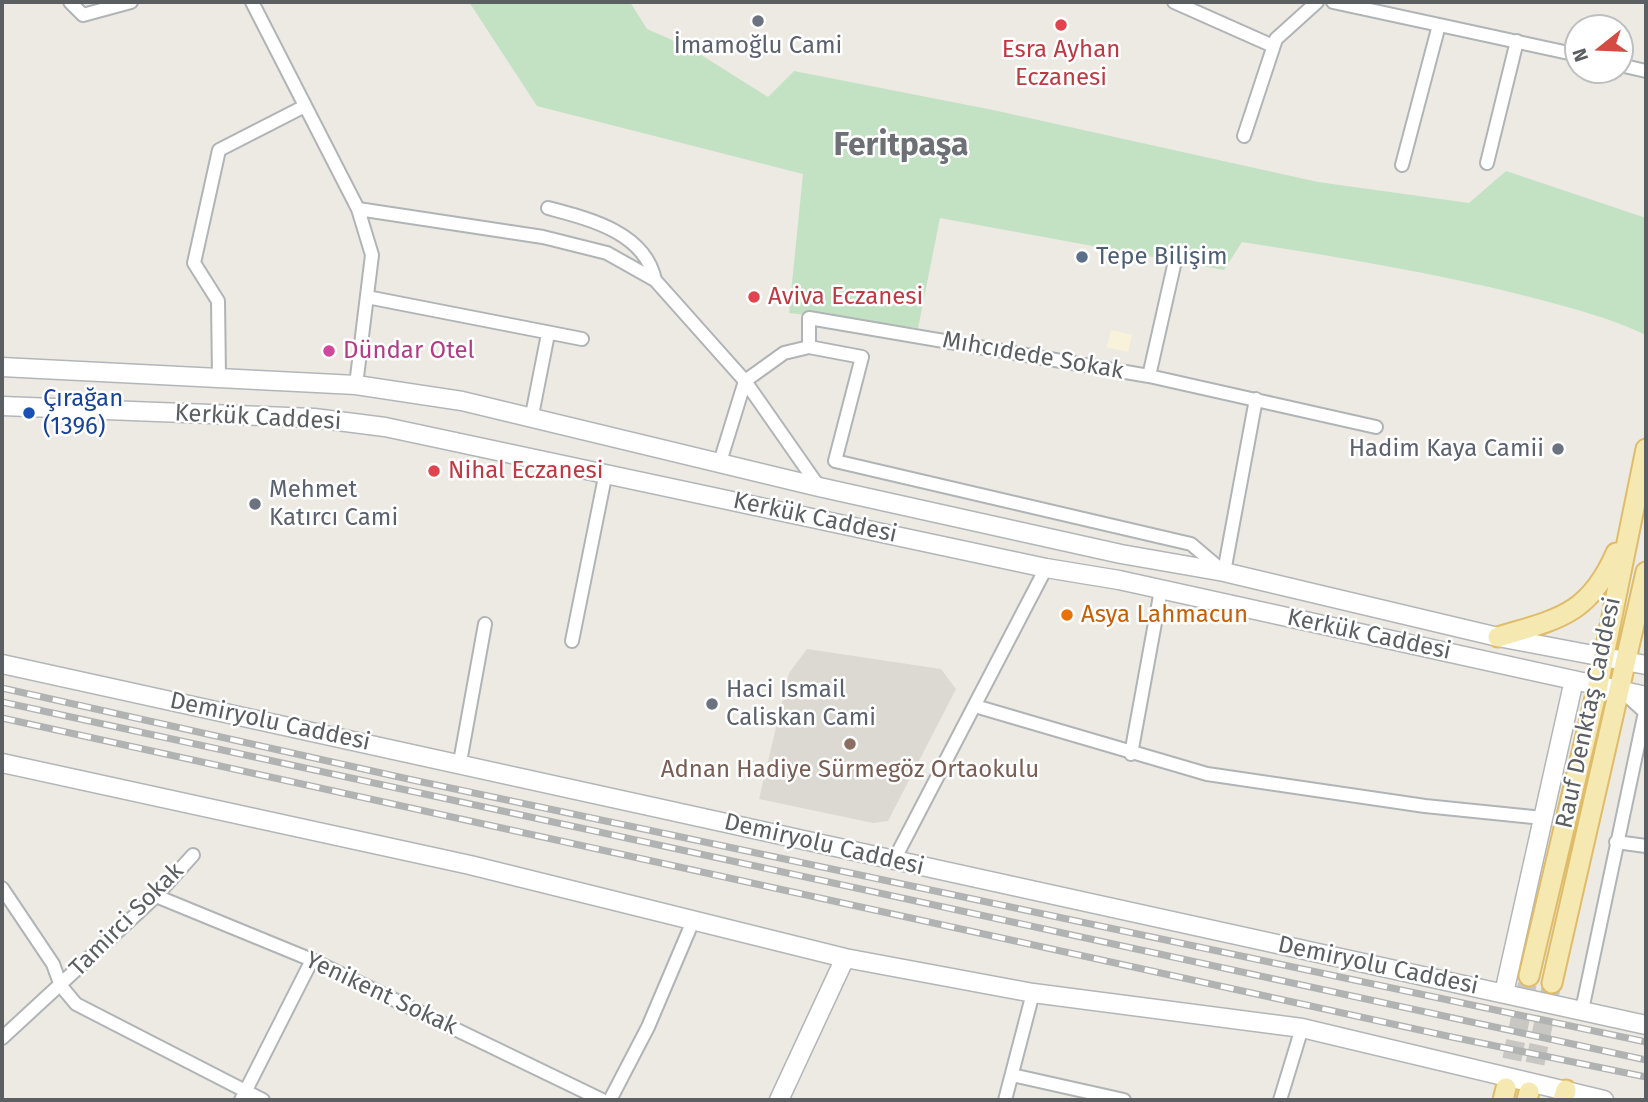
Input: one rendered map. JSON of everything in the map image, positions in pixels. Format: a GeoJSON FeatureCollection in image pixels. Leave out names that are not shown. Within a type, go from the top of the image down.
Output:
{"type":"FeatureCollection","features":[{"type":"Feature","properties":{"kind":"main road","name":"Rauf Denktaş Caddesi"},"geometry":{"type":"LineString","coordinates":[[1530,976],[1598,685],[1646,449]]}},
{"type":"Feature","properties":{"kind":"main road"},"geometry":{"type":"LineString","coordinates":[[1498,637],[1554,620],[1582,605],[1610,567],[1629,523]]}},
{"type":"Feature","properties":{"kind":"main road","name":"Rauf Denktaş Caddesi"},"geometry":{"type":"LineString","coordinates":[[1552,983],[1620,689],[1637,663],[1646,572]]}},
{"type":"Feature","properties":{"kind":"street"},"geometry":{"type":"LineString","coordinates":[[70,2],[83,15],[131,2]]}},
{"type":"Feature","properties":{"kind":"street"},"geometry":{"type":"LineString","coordinates":[[252,2],[358,209],[372,255],[356,385]]}},
{"type":"Feature","properties":{"kind":"street"},"geometry":{"type":"LineString","coordinates":[[1174,2],[1273,46]]}},
{"type":"Feature","properties":{"kind":"street"},"geometry":{"type":"LineString","coordinates":[[1244,135],[1276,39],[1317,2]]}},
{"type":"Feature","properties":{"kind":"street"},"geometry":{"type":"LineString","coordinates":[[1332,2],[1564,52]]}},
{"type":"Feature","properties":{"kind":"street"},"geometry":{"type":"LineString","coordinates":[[1402,165],[1439,25]]}},
{"type":"Feature","properties":{"kind":"street"},"geometry":{"type":"LineString","coordinates":[[1487,163],[1517,41]]}},
{"type":"Feature","properties":{"kind":"street"},"geometry":{"type":"LineString","coordinates":[[219,376],[218,301],[194,263],[219,150],[305,106]]}},
{"type":"Feature","properties":{"kind":"street"},"geometry":{"type":"LineString","coordinates":[[548,208],[589,219],[630,239],[651,263],[655,280]]}},
{"type":"Feature","properties":{"kind":"street"},"geometry":{"type":"LineString","coordinates":[[358,209],[543,237],[607,253],[655,280],[745,381],[819,487]]}},
{"type":"Feature","properties":{"kind":"street"},"geometry":{"type":"LineString","coordinates":[[1149,376],[1175,261]]}},
{"type":"Feature","properties":{"kind":"street"},"geometry":{"type":"LineString","coordinates":[[367,297],[582,339]]}},
{"type":"Feature","properties":{"kind":"street","name":"Mıhcıdede Sokak"},"geometry":{"type":"LineString","coordinates":[[808,346],[809,318],[1149,376],[1376,427]]}},
{"type":"Feature","properties":{"kind":"street"},"geometry":{"type":"LineString","coordinates":[[532,415],[548,334]]}},
{"type":"Feature","properties":{"kind":"street"},"geometry":{"type":"LineString","coordinates":[[720,462],[745,381],[784,353],[808,346],[862,358],[835,461],[1191,544],[1224,572],[1256,399]]}},
{"type":"Feature","properties":{"kind":"street","name":"Kerkük Caddesi"},"geometry":{"type":"LineString","coordinates":[[2,366],[61,372],[219,376],[356,385],[532,415],[819,487],[1121,554],[1224,572],[1498,637],[1637,663]]}},
{"type":"Feature","properties":{"kind":"street","name":"Kerkük Caddesi"},"geometry":{"type":"LineString","coordinates":[[2,406],[314,418],[385,427],[1046,568],[1161,590],[1646,696]]}},
{"type":"Feature","properties":{"kind":"street"},"geometry":{"type":"LineString","coordinates":[[572,641],[606,472]]}},
{"type":"Feature","properties":{"kind":"street"},"geometry":{"type":"LineString","coordinates":[[893,862],[1046,568]]}},
{"type":"Feature","properties":{"kind":"street"},"geometry":{"type":"LineString","coordinates":[[1131,754],[1161,590]]}},
{"type":"Feature","properties":{"kind":"street"},"geometry":{"type":"LineString","coordinates":[[460,762],[485,624]]}},
{"type":"Feature","properties":{"kind":"street","name":"Demiryolu Caddesi"},"geometry":{"type":"LineString","coordinates":[[3,662],[460,762],[893,862],[1646,1025]]}},
{"type":"Feature","properties":{"kind":"street"},"geometry":{"type":"LineString","coordinates":[[1504,993],[1574,680]]}},
{"type":"Feature","properties":{"kind":"street"},"geometry":{"type":"LineString","coordinates":[[1582,1010],[1645,712],[1620,689]]}},
{"type":"Feature","properties":{"kind":"street"},"geometry":{"type":"LineString","coordinates":[[975,706],[1131,754],[1207,774],[1425,806],[1543,818]]}},
{"type":"Feature","properties":{"kind":"street"},"geometry":{"type":"LineString","coordinates":[[2,763],[470,865],[845,958],[1033,993],[1302,1028],[1564,1095],[1604,1100]]}},
{"type":"Feature","properties":{"kind":"street"},"geometry":{"type":"LineString","coordinates":[[1616,842],[1646,846]]}},
{"type":"Feature","properties":{"kind":"street","name":"Tamirci Sokak"},"geometry":{"type":"LineString","coordinates":[[2,1038],[156,896],[193,855]]}},
{"type":"Feature","properties":{"kind":"street"},"geometry":{"type":"LineString","coordinates":[[2,888],[53,964],[61,986],[76,1004],[243,1096],[263,1100]]}},
{"type":"Feature","properties":{"kind":"street","name":"Yenikent Sokak"},"geometry":{"type":"LineString","coordinates":[[156,896],[312,960],[603,1100]]}},
{"type":"Feature","properties":{"kind":"street"},"geometry":{"type":"LineString","coordinates":[[610,1100],[648,1027],[693,921]]}},
{"type":"Feature","properties":{"kind":"street"},"geometry":{"type":"LineString","coordinates":[[779,1100],[845,958]]}},
{"type":"Feature","properties":{"kind":"street"},"geometry":{"type":"LineString","coordinates":[[243,1096],[312,960]]}},
{"type":"Feature","properties":{"kind":"street"},"geometry":{"type":"LineString","coordinates":[[1005,1100],[1033,993]]}},
{"type":"Feature","properties":{"kind":"street"},"geometry":{"type":"LineString","coordinates":[[1280,1100],[1302,1028]]}},
{"type":"Feature","properties":{"kind":"street"},"geometry":{"type":"LineString","coordinates":[[1012,1075],[1124,1100]]}},
{"type":"Feature","properties":{"kind":"shaded area"},"geometry":{"type":"Polygon","coordinates":[[[1111,330],[1132,335],[1128,352],[1107,347],[1111,330]]]}},
{"type":"Feature","properties":{"kind":"shaded area","name":"Adnan Hadiye Sürmegöz Ortaokulu"},"geometry":{"type":"Polygon","coordinates":[[[807,649],[941,669],[956,689],[888,821],[873,823],[759,799],[789,673],[807,649]]]}},
{"type":"Feature","properties":{"kind":"green space"},"geometry":{"type":"Polygon","coordinates":[[[469,2],[630,2],[647,29],[690,48],[768,97],[794,71],[993,110],[1318,182],[1469,203],[1506,171],[1646,218],[1646,335],[1604,318],[1495,288],[1315,254],[1242,242],[1224,270],[940,218],[918,328],[789,313],[803,174],[537,106],[469,2]]]}},
{"type":"Feature","properties":{"kind":"tunnel"},"geometry":{"type":"LineString","coordinates":[[1506,1088],[1529,976]]}},
{"type":"Feature","properties":{"kind":"tunnel"},"geometry":{"type":"LineString","coordinates":[[1529,1092],[1552,983]]}},
{"type":"Feature","properties":{"kind":"railway"},"geometry":{"type":"LineString","coordinates":[[2,688],[408,779],[1646,1042]]}},
{"type":"Feature","properties":{"kind":"railway"},"geometry":{"type":"LineString","coordinates":[[2,702],[1646,1060]]}},
{"type":"Feature","properties":{"kind":"railway"},"geometry":{"type":"LineString","coordinates":[[2,718],[1447,1036],[1646,1077]]}},
{"type":"Feature","properties":{"kind":"place","name":"İmamoğlu Cami"},"geometry":{"type":"Point","coordinates":[758,21]}},
{"type":"Feature","properties":{"kind":"place","name":"Esra Ayhan Eczanesi"},"geometry":{"type":"Point","coordinates":[1061,25]}},
{"type":"Feature","properties":{"kind":"place","name":"Tepe Bilişim"},"geometry":{"type":"Point","coordinates":[1082,257]}},
{"type":"Feature","properties":{"kind":"place","name":"Aviva Eczanesi"},"geometry":{"type":"Point","coordinates":[754,297]}},
{"type":"Feature","properties":{"kind":"place","name":"Dündar Otel"},"geometry":{"type":"Point","coordinates":[329,351]}},
{"type":"Feature","properties":{"kind":"place","name":"Çırağan (1396)"},"geometry":{"type":"Point","coordinates":[29,413]}},
{"type":"Feature","properties":{"kind":"place","name":"Hadim Kaya Camii"},"geometry":{"type":"Point","coordinates":[1558,449]}},
{"type":"Feature","properties":{"kind":"place","name":"Nihal Eczanesi"},"geometry":{"type":"Point","coordinates":[434,471]}},
{"type":"Feature","properties":{"kind":"place","name":"Mehmet Katırcı Cami"},"geometry":{"type":"Point","coordinates":[255,504]}},
{"type":"Feature","properties":{"kind":"place","name":"Asya Lahmacun"},"geometry":{"type":"Point","coordinates":[1067,615]}},
{"type":"Feature","properties":{"kind":"place","name":"Haci Ismail Caliskan Cami"},"geometry":{"type":"Point","coordinates":[712,704]}},
{"type":"Feature","properties":{"kind":"place","name":"Adnan Hadiye Sürmegöz Ortaokulu"},"geometry":{"type":"Point","coordinates":[850,744]}},
{"type":"Feature","properties":{"kind":"district","name":"Feritpaşa"},"geometry":{"type":"Point","coordinates":[901,146]}}]}
